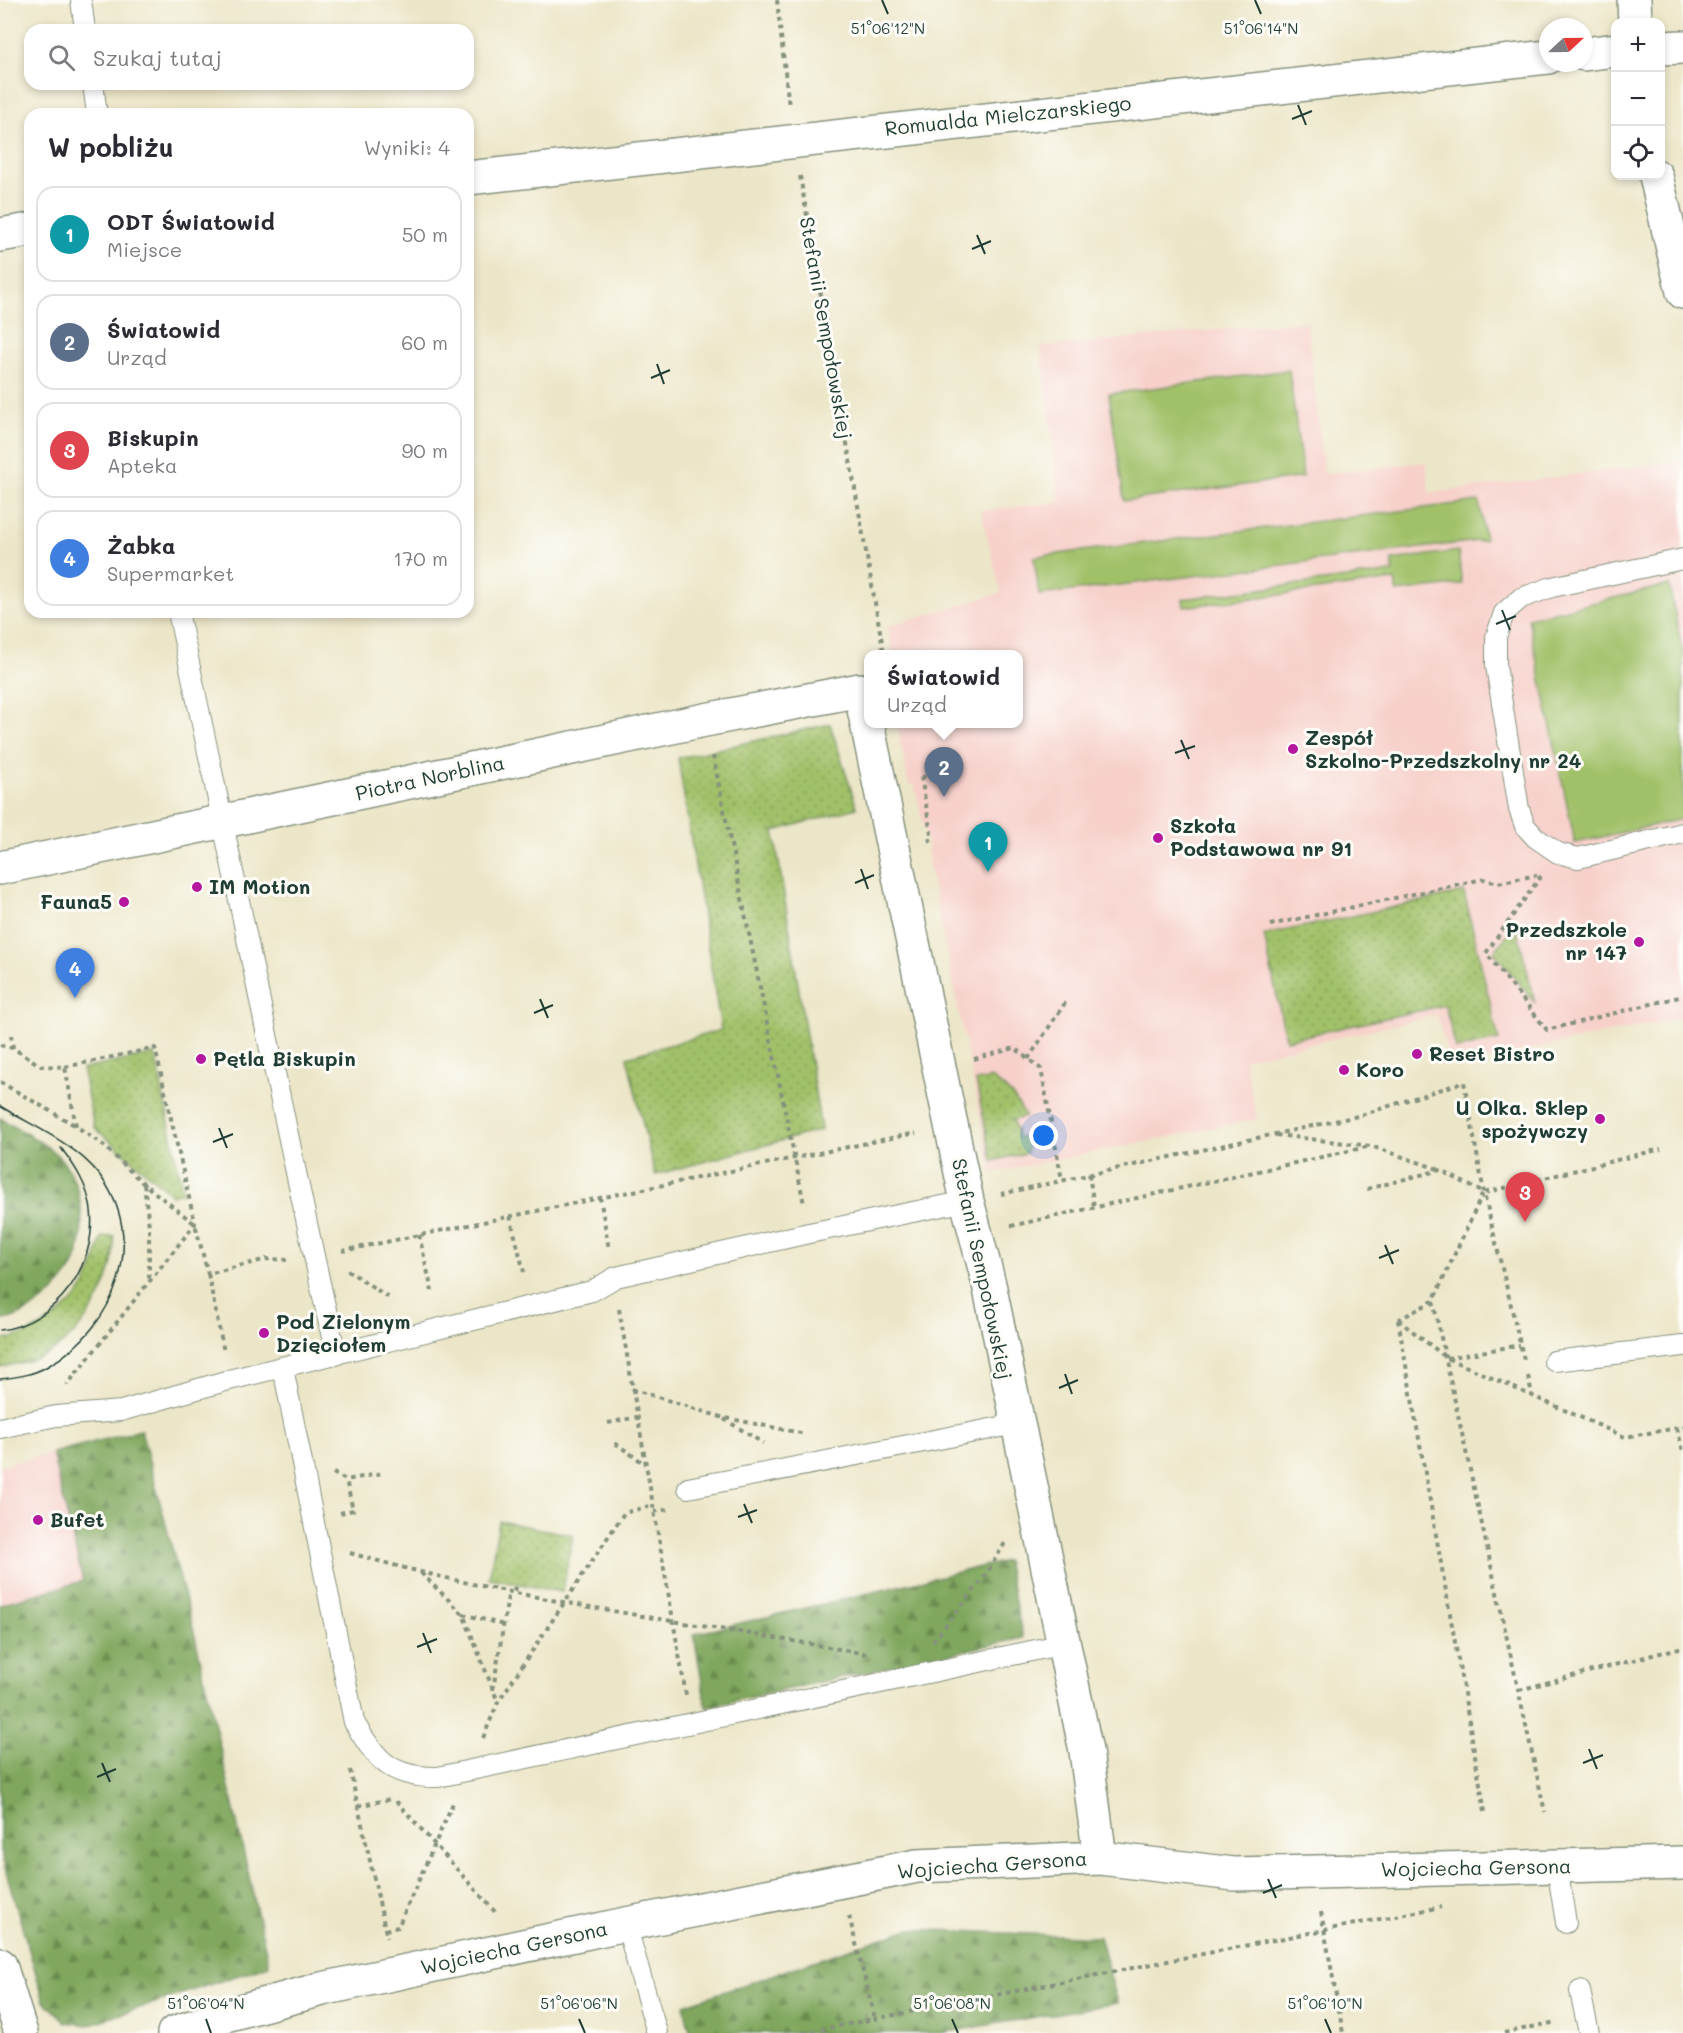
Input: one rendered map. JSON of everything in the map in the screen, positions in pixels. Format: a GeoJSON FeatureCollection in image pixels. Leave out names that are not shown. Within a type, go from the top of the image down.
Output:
{"type":"FeatureCollection","features":[{"type":"Feature","properties":{"kind":"street"},"geometry":{"type":"LineString","coordinates":[[1634,0],[1635,18]]}},
{"type":"Feature","properties":{"kind":"street"},"geometry":{"type":"LineString","coordinates":[[1665,48],[1683,47]]}},
{"type":"Feature","properties":{"kind":"street"},"geometry":{"type":"LineString","coordinates":[[1593,53],[1611,51]]}},
{"type":"Feature","properties":{"kind":"street","name":"Romualda Mielczarskiego"},"geometry":{"type":"LineString","coordinates":[[474,177],[1539,58]]}},
{"type":"Feature","properties":{"kind":"street"},"geometry":{"type":"LineString","coordinates":[[1657,180],[1683,292]]}},
{"type":"Feature","properties":{"kind":"street"},"geometry":{"type":"LineString","coordinates":[[0,235],[24,231]]}},
{"type":"Feature","properties":{"kind":"street","name":"Piotra Norblina"},"geometry":{"type":"LineString","coordinates":[[0,868],[705,720],[864,689]]}},
{"type":"Feature","properties":{"kind":"street","name":"Stefanii Sempołowskiej"},"geometry":{"type":"LineString","coordinates":[[874,728],[980,1198],[989,1284],[1016,1424],[1086,1751],[1100,1858]]}},
{"type":"Feature","properties":{"kind":"street","name":"Wojciecha Gersona"},"geometry":{"type":"LineString","coordinates":[[174,2033],[283,1998],[626,1924],[918,1866],[1100,1858],[1233,1874],[1683,1863]]}},
{"type":"Feature","properties":{"kind":"street"},"geometry":{"type":"LineString","coordinates":[[0,1965],[21,2033]]}},
{"type":"Feature","properties":{"kind":"lane"},"geometry":{"type":"LineString","coordinates":[[81,0],[84,24]]}},
{"type":"Feature","properties":{"kind":"lane"},"geometry":{"type":"LineString","coordinates":[[94,90],[96,108]]}},
{"type":"Feature","properties":{"kind":"lane"},"geometry":{"type":"LineString","coordinates":[[1683,559],[1552,587],[1521,598],[1504,613],[1496,636],[1496,666],[1519,809],[1525,826],[1536,838],[1558,853],[1578,858],[1683,833]]}},
{"type":"Feature","properties":{"kind":"lane"},"geometry":{"type":"LineString","coordinates":[[179,618],[224,821],[266,1042],[321,1255],[336,1356]]}},
{"type":"Feature","properties":{"kind":"lane"},"geometry":{"type":"LineString","coordinates":[[0,1428],[56,1416],[121,1411],[229,1380],[336,1356],[592,1291],[616,1277],[809,1233],[980,1198]]}},
{"type":"Feature","properties":{"kind":"lane"},"geometry":{"type":"LineString","coordinates":[[1554,1362],[1683,1346]]}},
{"type":"Feature","properties":{"kind":"lane"},"geometry":{"type":"LineString","coordinates":[[283,1368],[354,1722],[369,1748],[388,1766],[413,1778],[438,1777],[691,1725],[913,1672],[1064,1644]]}},
{"type":"Feature","properties":{"kind":"lane"},"geometry":{"type":"LineString","coordinates":[[688,1488],[1016,1424]]}},
{"type":"Feature","properties":{"kind":"lane"},"geometry":{"type":"LineString","coordinates":[[1557,1867],[1566,1923]]}},
{"type":"Feature","properties":{"kind":"lane"},"geometry":{"type":"LineString","coordinates":[[626,1924],[657,2033]]}},
{"type":"Feature","properties":{"kind":"lane"},"geometry":{"type":"LineString","coordinates":[[1580,1991],[1587,2025]]}},
{"type":"Feature","properties":{"kind":"path","name":"Stefanii Sempołowskiej"},"geometry":{"type":"LineString","coordinates":[[777,0],[793,141],[883,650]]}},
{"type":"Feature","properties":{"kind":"path"},"geometry":{"type":"LineString","coordinates":[[705,720],[806,1214]]}},
{"type":"Feature","properties":{"kind":"path"},"geometry":{"type":"LineString","coordinates":[[914,778],[947,775]]}},
{"type":"Feature","properties":{"kind":"path"},"geometry":{"type":"LineString","coordinates":[[921,777],[932,839]]}},
{"type":"Feature","properties":{"kind":"path"},"geometry":{"type":"LineString","coordinates":[[1269,926],[1483,879],[1498,883],[1543,873]]}},
{"type":"Feature","properties":{"kind":"path"},"geometry":{"type":"LineString","coordinates":[[1521,905],[1486,952],[1547,1030],[1683,996]]}},
{"type":"Feature","properties":{"kind":"path"},"geometry":{"type":"LineString","coordinates":[[1028,1059],[1067,1000]]}},
{"type":"Feature","properties":{"kind":"path"},"geometry":{"type":"LineString","coordinates":[[11,1035],[13,1048]]}},
{"type":"Feature","properties":{"kind":"path"},"geometry":{"type":"LineString","coordinates":[[0,1045],[13,1048],[41,1066],[65,1067],[155,1048],[208,1274],[229,1380]]}},
{"type":"Feature","properties":{"kind":"path"},"geometry":{"type":"LineString","coordinates":[[964,1061],[1016,1048],[1041,1069],[1062,1180]]}},
{"type":"Feature","properties":{"kind":"path"},"geometry":{"type":"LineString","coordinates":[[65,1067],[76,1126]]}},
{"type":"Feature","properties":{"kind":"path"},"geometry":{"type":"LineString","coordinates":[[0,1082],[76,1126],[103,1145],[144,1184],[195,1224]]}},
{"type":"Feature","properties":{"kind":"path"},"geometry":{"type":"LineString","coordinates":[[980,1198],[1358,1116],[1464,1082],[1484,1193],[1532,1394]]}},
{"type":"Feature","properties":{"kind":"path"},"geometry":{"type":"LineString","coordinates":[[208,1274],[267,1260],[301,1260],[794,1156],[926,1131]]}},
{"type":"Feature","properties":{"kind":"path"},"geometry":{"type":"LineString","coordinates":[[1272,1135],[1371,1146],[1440,1170],[1484,1193],[1661,1149]]}},
{"type":"Feature","properties":{"kind":"path"},"geometry":{"type":"LineString","coordinates":[[1001,1228],[1371,1146]]}},
{"type":"Feature","properties":{"kind":"path"},"geometry":{"type":"LineString","coordinates":[[1367,1189],[1440,1170]]}},
{"type":"Feature","properties":{"kind":"path"},"geometry":{"type":"LineString","coordinates":[[1089,1174],[1094,1207]]}},
{"type":"Feature","properties":{"kind":"path"},"geometry":{"type":"LineString","coordinates":[[144,1184],[149,1226],[149,1281]]}},
{"type":"Feature","properties":{"kind":"path"},"geometry":{"type":"LineString","coordinates":[[1398,1320],[1433,1301],[1484,1193]]}},
{"type":"Feature","properties":{"kind":"path"},"geometry":{"type":"LineString","coordinates":[[600,1197],[610,1254]]}},
{"type":"Feature","properties":{"kind":"path"},"geometry":{"type":"LineString","coordinates":[[510,1216],[524,1272]]}},
{"type":"Feature","properties":{"kind":"path"},"geometry":{"type":"LineString","coordinates":[[61,1393],[195,1224]]}},
{"type":"Feature","properties":{"kind":"path"},"geometry":{"type":"LineString","coordinates":[[419,1234],[432,1291]]}},
{"type":"Feature","properties":{"kind":"path"},"geometry":{"type":"LineString","coordinates":[[321,1255],[391,1299]]}},
{"type":"Feature","properties":{"kind":"path"},"geometry":{"type":"LineString","coordinates":[[1433,1301],[1545,1812]]}},
{"type":"Feature","properties":{"kind":"path"},"geometry":{"type":"LineString","coordinates":[[618,1302],[691,1725]]}},
{"type":"Feature","properties":{"kind":"path"},"geometry":{"type":"LineString","coordinates":[[1398,1320],[1447,1358],[1625,1437],[1683,1427]]}},
{"type":"Feature","properties":{"kind":"path"},"geometry":{"type":"LineString","coordinates":[[1398,1320],[1485,1812]]}},
{"type":"Feature","properties":{"kind":"path"},"geometry":{"type":"LineString","coordinates":[[1447,1358],[1520,1345]]}},
{"type":"Feature","properties":{"kind":"path"},"geometry":{"type":"LineString","coordinates":[[632,1389],[720,1417]]}},
{"type":"Feature","properties":{"kind":"path"},"geometry":{"type":"LineString","coordinates":[[608,1423],[637,1417]]}},
{"type":"Feature","properties":{"kind":"path"},"geometry":{"type":"LineString","coordinates":[[1677,1428],[1683,1451]]}},
{"type":"Feature","properties":{"kind":"path"},"geometry":{"type":"LineString","coordinates":[[615,1443],[646,1464]]}},
{"type":"Feature","properties":{"kind":"path"},"geometry":{"type":"LineString","coordinates":[[471,1769],[498,1702],[624,1513],[653,1505]]}},
{"type":"Feature","properties":{"kind":"path"},"geometry":{"type":"LineString","coordinates":[[319,1549],[328,1547],[420,1573],[564,1602],[674,1623],[783,1639],[898,1660],[913,1672],[983,1579],[1008,1538]]}},
{"type":"Feature","properties":{"kind":"path"},"geometry":{"type":"LineString","coordinates":[[420,1573],[463,1614],[498,1702]]}},
{"type":"Feature","properties":{"kind":"path"},"geometry":{"type":"LineString","coordinates":[[493,1690],[504,1625],[516,1583]]}},
{"type":"Feature","properties":{"kind":"path"},"geometry":{"type":"LineString","coordinates":[[463,1614],[504,1625]]}},
{"type":"Feature","properties":{"kind":"path"},"geometry":{"type":"LineString","coordinates":[[1519,1690],[1683,1647]]}},
{"type":"Feature","properties":{"kind":"path"},"geometry":{"type":"LineString","coordinates":[[348,1761],[388,1943]]}},
{"type":"Feature","properties":{"kind":"path"},"geometry":{"type":"LineString","coordinates":[[385,1930],[398,1927],[458,1794]]}},
{"type":"Feature","properties":{"kind":"path"},"geometry":{"type":"LineString","coordinates":[[393,1799],[501,1919]]}},
{"type":"Feature","properties":{"kind":"path"},"geometry":{"type":"LineString","coordinates":[[802,2033],[1447,1906]]}},
{"type":"Feature","properties":{"kind":"path"},"geometry":{"type":"LineString","coordinates":[[1321,1912],[1343,2033]]}},
{"type":"Feature","properties":{"kind":"path"},"geometry":{"type":"LineString","coordinates":[[849,1915],[875,2019]]}},
{"type":"Feature","properties":{"kind":"path"},"geometry":{"type":"LineString","coordinates":[[1504,2033],[1587,2025]]}},
{"type":"Feature","properties":{"kind":"shaded area","name":"Zespół Szkolno-Przedszkolny nr 24"},"geometry":{"type":"Polygon","coordinates":[[[1307,321],[1324,474],[1426,462],[1429,493],[1683,461],[1683,1017],[1464,1064],[1448,1056],[1437,1015],[1244,1059],[1257,1119],[992,1173],[929,866],[926,837],[914,784],[909,785],[898,728],[1023,728],[1023,650],[892,650],[888,626],[1001,593],[981,511],[1060,502],[1041,347],[1307,321]]]}},
{"type":"Feature","properties":{"kind":"shaded area"},"geometry":{"type":"Polygon","coordinates":[[[52,1453],[83,1581],[0,1604],[0,1466],[52,1453]]]}},
{"type":"Feature","properties":{"kind":"green space"},"geometry":{"type":"Polygon","coordinates":[[[1289,370],[1303,477],[1124,501],[1109,394],[1289,370]]]}},
{"type":"Feature","properties":{"kind":"green space"},"geometry":{"type":"Polygon","coordinates":[[[1479,501],[1485,540],[1039,595],[1034,557],[1479,501]]]}},
{"type":"Feature","properties":{"kind":"green space"},"geometry":{"type":"Polygon","coordinates":[[[1458,551],[1462,584],[1397,592],[1395,580],[1184,607],[1183,599],[1393,572],[1392,560],[1458,551]]]}},
{"type":"Feature","properties":{"kind":"green space"},"geometry":{"type":"Polygon","coordinates":[[[1669,585],[1683,653],[1683,819],[1575,843],[1528,618],[1669,585]]]}},
{"type":"Feature","properties":{"kind":"green space"},"geometry":{"type":"Polygon","coordinates":[[[830,724],[857,808],[774,831],[821,1130],[655,1175],[627,1057],[721,1030],[678,758],[830,724]]]}},
{"type":"Feature","properties":{"kind":"green space"},"geometry":{"type":"Polygon","coordinates":[[[1464,892],[1499,1040],[1456,1049],[1445,1005],[1286,1040],[1264,935],[1464,892]]]}},
{"type":"Feature","properties":{"kind":"green space"},"geometry":{"type":"Polygon","coordinates":[[[1516,924],[1535,1003],[1494,952],[1516,924]]]}},
{"type":"Feature","properties":{"kind":"green space"},"geometry":{"type":"Polygon","coordinates":[[[155,1054],[183,1192],[172,1195],[94,1127],[82,1069],[155,1054]]]}},
{"type":"Feature","properties":{"kind":"green space"},"geometry":{"type":"Polygon","coordinates":[[[991,1078],[1011,1095],[1025,1117],[1013,1120],[1018,1138],[1029,1136],[1027,1153],[992,1161],[976,1081],[991,1078]]]}},
{"type":"Feature","properties":{"kind":"green space"},"geometry":{"type":"Polygon","coordinates":[[[0,1118],[40,1142],[61,1159],[75,1182],[79,1195],[82,1224],[78,1252],[69,1274],[53,1292],[33,1308],[0,1321],[0,1118]]]}},
{"type":"Feature","properties":{"kind":"green space"},"geometry":{"type":"Polygon","coordinates":[[[114,1236],[110,1270],[104,1286],[87,1317],[75,1331],[63,1343],[43,1356],[0,1367],[0,1340],[40,1327],[74,1300],[89,1277],[102,1237],[114,1236]]]}},
{"type":"Feature","properties":{"kind":"green space"},"geometry":{"type":"Polygon","coordinates":[[[141,1430],[194,1632],[269,1965],[88,2025],[66,2022],[44,2001],[0,1851],[0,1604],[83,1581],[52,1453],[141,1430]]]}},
{"type":"Feature","properties":{"kind":"green space"},"geometry":{"type":"Polygon","coordinates":[[[499,1521],[573,1535],[562,1592],[489,1578],[499,1521]]]}},
{"type":"Feature","properties":{"kind":"green space"},"geometry":{"type":"Polygon","coordinates":[[[1006,1561],[1023,1638],[706,1707],[694,1634],[1006,1561]]]}},
{"type":"Feature","properties":{"kind":"green space"},"geometry":{"type":"Polygon","coordinates":[[[909,1929],[1099,1937],[1118,2003],[941,2033],[690,2033],[684,2005],[909,1929]]]}},
{"type":"Feature","properties":{"kind":"tram line"},"geometry":{"type":"LineString","coordinates":[[0,1106],[65,1144],[98,1173],[114,1199],[122,1226],[123,1253],[118,1280],[107,1305],[92,1329],[72,1349],[37,1372],[0,1379]]}},
{"type":"Feature","properties":{"kind":"tram line"},"geometry":{"type":"LineString","coordinates":[[0,1330],[21,1325],[39,1316],[55,1303],[69,1288],[80,1270],[87,1251],[91,1231],[91,1210],[87,1193],[80,1177],[61,1148]]}},
{"type":"Feature","properties":{"kind":"place","name":"Zespół Szkolno-Przedszkolny nr 24"},"geometry":{"type":"Point","coordinates":[1293,749]}},
{"type":"Feature","properties":{"kind":"place","name":"Światowid"},"geometry":{"type":"Point","coordinates":[944,797]}},
{"type":"Feature","properties":{"kind":"place","name":"Szkoła Podstawowa nr 91"},"geometry":{"type":"Point","coordinates":[1158,838]}},
{"type":"Feature","properties":{"kind":"place","name":"ODT Światowid"},"geometry":{"type":"Point","coordinates":[988,872]}},
{"type":"Feature","properties":{"kind":"place","name":"IM Motion"},"geometry":{"type":"Point","coordinates":[197,887]}},
{"type":"Feature","properties":{"kind":"place","name":"Fauna5"},"geometry":{"type":"Point","coordinates":[124,902]}},
{"type":"Feature","properties":{"kind":"place","name":"Przedszkole nr 147"},"geometry":{"type":"Point","coordinates":[1639,942]}},
{"type":"Feature","properties":{"kind":"place","name":"Żabka"},"geometry":{"type":"Point","coordinates":[75,998]}},
{"type":"Feature","properties":{"kind":"place","name":"Reset Bistro"},"geometry":{"type":"Point","coordinates":[1417,1054]}},
{"type":"Feature","properties":{"kind":"place","name":"Pętla Biskupin"},"geometry":{"type":"Point","coordinates":[201,1059]}},
{"type":"Feature","properties":{"kind":"place","name":"Koro"},"geometry":{"type":"Point","coordinates":[1344,1070]}},
{"type":"Feature","properties":{"kind":"place","name":"U Olka. Sklep spożywczy"},"geometry":{"type":"Point","coordinates":[1600,1119]}},
{"type":"Feature","properties":{"kind":"place","name":"Biskupin"},"geometry":{"type":"Point","coordinates":[1525,1222]}},
{"type":"Feature","properties":{"kind":"place","name":"Pod Zielonym Dzięciołem"},"geometry":{"type":"Point","coordinates":[264,1333]}},
{"type":"Feature","properties":{"kind":"place","name":"Bufet"},"geometry":{"type":"Point","coordinates":[38,1520]}}]}
